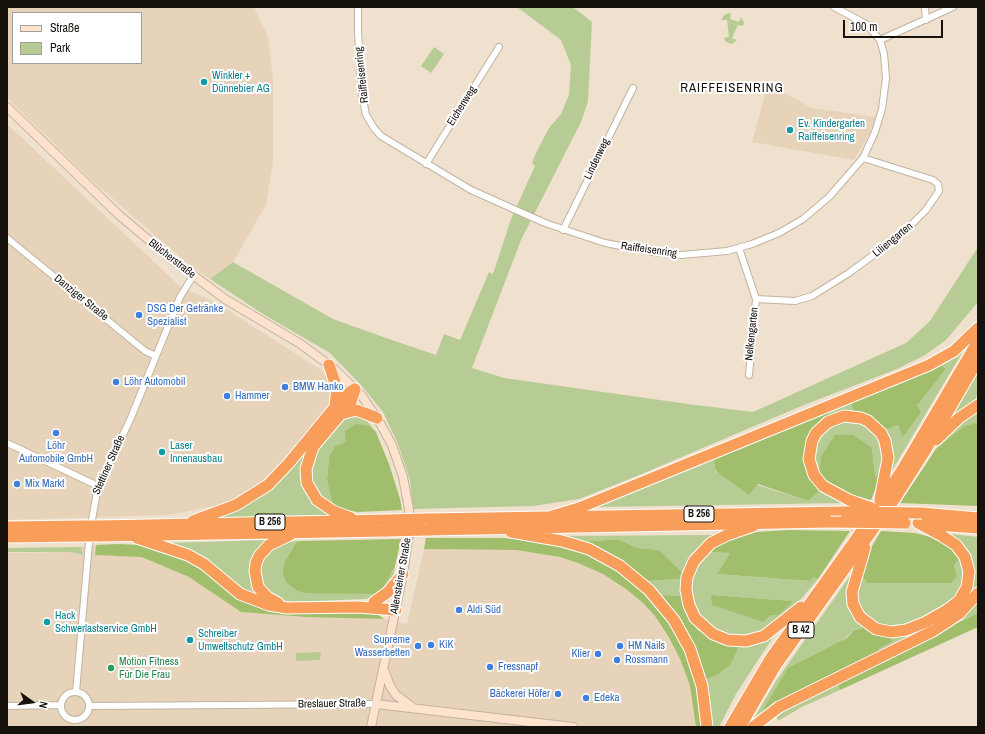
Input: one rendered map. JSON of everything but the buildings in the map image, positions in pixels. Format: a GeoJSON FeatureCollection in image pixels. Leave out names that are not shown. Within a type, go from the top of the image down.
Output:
{"type":"FeatureCollection","features":[{"type":"Feature","properties":{"kind":"highway"},"geometry":{"type":"LineString","coordinates":[[552,516],[579,508],[929,366],[954,351],[978,328]]}},
{"type":"Feature","properties":{"kind":"highway","name":"B 42"},"geometry":{"type":"LineString","coordinates":[[730,727],[770,659],[812,598],[880,509],[978,341]]}},
{"type":"Feature","properties":{"kind":"highway","name":"B 42"},"geometry":{"type":"LineString","coordinates":[[740,727],[776,665],[869,536],[925,451],[978,360]]}},
{"type":"Feature","properties":{"kind":"highway"},"geometry":{"type":"LineString","coordinates":[[329,365],[337,389],[337,411],[318,439],[310,454],[306,468],[307,483],[313,495],[322,504],[333,511],[357,520]]}},
{"type":"Feature","properties":{"kind":"highway"},"geometry":{"type":"LineString","coordinates":[[183,524],[226,509],[257,493],[289,463],[337,411],[351,402],[355,389]]}},
{"type":"Feature","properties":{"kind":"highway"},"geometry":{"type":"LineString","coordinates":[[925,451],[959,418],[978,405]]}},
{"type":"Feature","properties":{"kind":"highway"},"geometry":{"type":"LineString","coordinates":[[337,411],[356,410],[377,418]]}},
{"type":"Feature","properties":{"kind":"highway"},"geometry":{"type":"LineString","coordinates":[[844,416],[860,418],[868,421],[881,433],[887,449],[887,466],[880,509],[849,500],[823,486],[814,475],[809,459],[810,446],[816,433],[828,422],[844,416]]}},
{"type":"Feature","properties":{"kind":"highway","name":"B 256"},"geometry":{"type":"LineString","coordinates":[[100,531],[127,535],[297,532],[388,525],[552,516],[845,512],[880,509],[920,518],[978,528]]}},
{"type":"Feature","properties":{"kind":"highway"},"geometry":{"type":"LineString","coordinates":[[944,514],[978,511]]}},
{"type":"Feature","properties":{"kind":"highway","name":"B 256"},"geometry":{"type":"LineString","coordinates":[[427,524],[483,528],[830,522],[905,523],[920,518],[944,514],[978,518]]}},
{"type":"Feature","properties":{"kind":"highway"},"geometry":{"type":"LineString","coordinates":[[869,536],[853,585],[852,598],[855,609],[864,621],[876,629],[890,632],[906,630],[926,622],[947,610],[963,596],[969,581],[968,564],[961,551],[920,518]]}},
{"type":"Feature","properties":{"kind":"highway","name":"B 256"},"geometry":{"type":"LineString","coordinates":[[7,527],[100,531],[183,524],[357,520],[388,525]]}},
{"type":"Feature","properties":{"kind":"highway"},"geometry":{"type":"LineString","coordinates":[[762,523],[719,538],[705,548],[694,561],[687,577],[686,590],[689,605],[695,618],[713,634],[728,640],[746,641],[760,637],[771,631],[812,598]]}},
{"type":"Feature","properties":{"kind":"highway"},"geometry":{"type":"LineString","coordinates":[[483,528],[546,538],[577,545],[611,560],[642,583],[661,602],[674,620],[690,649],[702,686],[707,727]]}},
{"type":"Feature","properties":{"kind":"highway","name":"B 256"},"geometry":{"type":"LineString","coordinates":[[7,537],[84,531]]}},
{"type":"Feature","properties":{"kind":"highway"},"geometry":{"type":"LineString","coordinates":[[297,532],[269,545],[259,556],[255,571],[258,587],[262,593],[276,602],[292,605],[374,602],[388,604],[396,610]]}},
{"type":"Feature","properties":{"kind":"highway"},"geometry":{"type":"LineString","coordinates":[[127,535],[188,555],[204,564],[240,594],[269,605],[288,608],[358,607],[396,610]]}},
{"type":"Feature","properties":{"kind":"highway"},"geometry":{"type":"LineString","coordinates":[[374,602],[388,592],[403,574]]}},
{"type":"Feature","properties":{"kind":"highway"},"geometry":{"type":"LineString","coordinates":[[753,727],[779,707],[933,631],[958,614],[978,593]]}},
{"type":"Feature","properties":{"kind":"street","name":"Raiffeisenring"},"geometry":{"type":"LineString","coordinates":[[358,7],[359,58],[362,94],[366,115],[381,136],[426,164],[482,195],[563,230],[605,243],[664,254],[697,254],[739,248],[760,241],[803,219],[829,197],[863,158],[876,132],[885,96],[886,65],[880,40],[866,24],[834,7]]}},
{"type":"Feature","properties":{"kind":"street"},"geometry":{"type":"LineString","coordinates":[[925,7],[926,20]]}},
{"type":"Feature","properties":{"kind":"street"},"geometry":{"type":"LineString","coordinates":[[880,40],[953,7]]}},
{"type":"Feature","properties":{"kind":"street","name":"Eichenweg"},"geometry":{"type":"LineString","coordinates":[[426,164],[499,47]]}},
{"type":"Feature","properties":{"kind":"street","name":"Lindenweg"},"geometry":{"type":"LineString","coordinates":[[563,230],[633,88]]}},
{"type":"Feature","properties":{"kind":"street","name":"Blücherstraße"},"geometry":{"type":"LineString","coordinates":[[7,108],[120,215],[193,276],[231,302],[305,347],[329,365],[355,389]]}},
{"type":"Feature","properties":{"kind":"street","name":"Liliengarten"},"geometry":{"type":"LineString","coordinates":[[756,299],[795,301],[812,296],[849,273],[902,234],[924,213],[938,191],[938,184],[933,180],[863,158]]}},
{"type":"Feature","properties":{"kind":"street","name":"Danziger Straße"},"geometry":{"type":"LineString","coordinates":[[7,238],[145,351],[156,356]]}},
{"type":"Feature","properties":{"kind":"street","name":"Nelkengarten"},"geometry":{"type":"LineString","coordinates":[[739,248],[756,299],[749,375]]}},
{"type":"Feature","properties":{"kind":"street","name":"Stettiner Straße"},"geometry":{"type":"LineString","coordinates":[[76,692],[90,531],[98,486],[130,420],[182,293],[193,276]]}},
{"type":"Feature","properties":{"kind":"street","name":"Allensteiner Straße"},"geometry":{"type":"LineString","coordinates":[[355,389],[377,418],[394,451],[403,477],[407,499],[409,533],[396,610],[371,727]]}},
{"type":"Feature","properties":{"kind":"street"},"geometry":{"type":"LineString","coordinates":[[7,443],[98,486]]}},
{"type":"Feature","properties":{"kind":"street"},"geometry":{"type":"LineString","coordinates":[[384,668],[390,686],[396,695],[403,702],[415,708]]}},
{"type":"Feature","properties":{"kind":"street"},"geometry":{"type":"LineString","coordinates":[[72,692],[76,692],[84,695],[89,706],[83,718],[74,720],[66,717],[61,706],[64,697],[72,692]]}},
{"type":"Feature","properties":{"kind":"street","name":"Breslauer Straße"},"geometry":{"type":"LineString","coordinates":[[89,706],[376,704],[573,727]]}},
{"type":"Feature","properties":{"kind":"street"},"geometry":{"type":"LineString","coordinates":[[7,706],[61,706]]}},
{"type":"Feature","properties":{"kind":"street"},"geometry":{"type":"LineString","coordinates":[[73,727],[74,720]]}},
{"type":"Feature","properties":{"kind":"shaded area"},"geometry":{"type":"Polygon","coordinates":[[[7,7],[254,7],[268,37],[273,79],[273,162],[266,205],[233,262],[210,279],[187,263],[89,178],[7,98],[7,7]]]}},
{"type":"Feature","properties":{"kind":"shaded area"},"geometry":{"type":"Polygon","coordinates":[[[768,84],[812,108],[875,117],[870,132],[854,160],[752,142],[768,84]]]}},
{"type":"Feature","properties":{"kind":"shaded area"},"geometry":{"type":"Polygon","coordinates":[[[7,124],[182,288],[213,301],[323,371],[334,392],[321,417],[282,462],[257,486],[225,504],[168,515],[7,520],[7,124]]]}},
{"type":"Feature","properties":{"kind":"shaded area"},"geometry":{"type":"Polygon","coordinates":[[[96,545],[95,555],[141,557],[189,577],[241,612],[306,617],[384,619],[407,624],[424,549],[516,550],[560,557],[603,574],[626,589],[643,603],[655,616],[681,661],[690,686],[696,727],[7,727],[7,553],[71,552],[83,555],[81,547],[96,545]]]}},
{"type":"Feature","properties":{"kind":"green space"},"geometry":{"type":"Polygon","coordinates":[[[517,7],[573,7],[592,22],[588,101],[581,122],[521,240],[472,368],[504,378],[753,412],[906,343],[930,321],[978,247],[978,302],[946,340],[925,355],[897,369],[799,407],[579,499],[533,506],[413,509],[410,480],[398,444],[383,412],[362,386],[330,353],[263,314],[210,279],[233,262],[333,319],[386,338],[436,355],[444,334],[460,340],[489,272],[493,274],[511,219],[535,166],[532,163],[536,153],[549,128],[561,114],[569,95],[571,65],[561,40],[517,7]]]}},
{"type":"Feature","properties":{"kind":"green space"},"geometry":{"type":"Polygon","coordinates":[[[729,13],[731,14],[730,19],[739,22],[741,17],[744,22],[743,26],[738,25],[732,38],[737,40],[732,44],[726,42],[724,38],[729,37],[727,20],[721,20],[724,15],[729,13]]]}},
{"type":"Feature","properties":{"kind":"green space"},"geometry":{"type":"Polygon","coordinates":[[[434,47],[444,54],[431,73],[421,66],[434,47]]]}},
{"type":"Feature","properties":{"kind":"green space"},"geometry":{"type":"Polygon","coordinates":[[[965,348],[891,472],[884,431],[898,425],[903,436],[917,406],[946,369],[941,365],[965,348]]]}},
{"type":"Feature","properties":{"kind":"green space"},"geometry":{"type":"Polygon","coordinates":[[[941,365],[946,369],[917,406],[921,412],[903,437],[898,425],[884,431],[854,412],[851,403],[941,365]]]}},
{"type":"Feature","properties":{"kind":"green space"},"geometry":{"type":"Polygon","coordinates":[[[978,372],[978,391],[975,401],[948,424],[978,372]]]}},
{"type":"Feature","properties":{"kind":"green space"},"geometry":{"type":"Polygon","coordinates":[[[851,403],[854,412],[830,417],[828,411],[851,403]]]}},
{"type":"Feature","properties":{"kind":"green space"},"geometry":{"type":"Polygon","coordinates":[[[978,409],[978,422],[964,426],[936,449],[949,432],[978,409]]]}},
{"type":"Feature","properties":{"kind":"green space"},"geometry":{"type":"Polygon","coordinates":[[[828,411],[830,417],[809,438],[821,490],[808,501],[758,484],[749,495],[716,471],[713,459],[828,411]]]}},
{"type":"Feature","properties":{"kind":"green space"},"geometry":{"type":"Polygon","coordinates":[[[351,413],[363,416],[376,432],[370,426],[347,442],[335,446],[329,457],[327,480],[333,507],[324,501],[314,489],[310,472],[313,456],[336,425],[351,413]]]}},
{"type":"Feature","properties":{"kind":"green space"},"geometry":{"type":"Polygon","coordinates":[[[842,421],[861,423],[877,436],[884,454],[880,478],[875,475],[872,448],[819,474],[813,456],[819,436],[826,429],[842,421]]]}},
{"type":"Feature","properties":{"kind":"green space"},"geometry":{"type":"Polygon","coordinates":[[[978,422],[978,506],[900,503],[936,449],[964,426],[978,422]]]}},
{"type":"Feature","properties":{"kind":"green space"},"geometry":{"type":"Polygon","coordinates":[[[356,424],[370,426],[376,432],[389,464],[402,510],[357,512],[333,507],[327,480],[329,457],[335,446],[346,442],[345,431],[356,424]]]}},
{"type":"Feature","properties":{"kind":"green space"},"geometry":{"type":"Polygon","coordinates":[[[835,435],[853,435],[872,448],[875,475],[880,478],[871,500],[843,492],[819,474],[821,457],[835,435]]]}},
{"type":"Feature","properties":{"kind":"green space"},"geometry":{"type":"Polygon","coordinates":[[[300,454],[305,456],[303,472],[329,515],[211,518],[221,514],[300,454]]]}},
{"type":"Feature","properties":{"kind":"green space"},"geometry":{"type":"Polygon","coordinates":[[[713,459],[716,472],[808,501],[821,490],[844,503],[594,507],[713,459]]]}},
{"type":"Feature","properties":{"kind":"green space"},"geometry":{"type":"Polygon","coordinates":[[[788,530],[850,531],[818,579],[813,577],[810,581],[717,574],[730,553],[705,552],[733,538],[757,532],[788,530]]]}},
{"type":"Feature","properties":{"kind":"green space"},"geometry":{"type":"Polygon","coordinates":[[[881,531],[915,533],[942,540],[961,557],[954,565],[957,576],[951,583],[867,583],[860,572],[868,553],[881,531]]]}},
{"type":"Feature","properties":{"kind":"green space"},"geometry":{"type":"Polygon","coordinates":[[[951,534],[978,537],[978,589],[961,610],[879,654],[879,648],[892,636],[910,632],[972,586],[951,534]]]}},
{"type":"Feature","properties":{"kind":"green space"},"geometry":{"type":"Polygon","coordinates":[[[714,535],[692,553],[682,572],[659,550],[637,548],[618,539],[581,542],[563,536],[714,535]]]}},
{"type":"Feature","properties":{"kind":"green space"},"geometry":{"type":"Polygon","coordinates":[[[426,538],[505,538],[559,544],[595,557],[628,577],[660,607],[685,646],[698,685],[703,727],[696,727],[690,686],[681,661],[669,638],[655,616],[643,603],[626,589],[603,574],[560,557],[516,550],[424,549],[426,538]]]}},
{"type":"Feature","properties":{"kind":"green space"},"geometry":{"type":"Polygon","coordinates":[[[401,539],[395,566],[384,586],[375,594],[305,593],[296,590],[286,582],[283,572],[285,561],[297,541],[401,539]]]}},
{"type":"Feature","properties":{"kind":"green space"},"geometry":{"type":"Polygon","coordinates":[[[618,539],[637,548],[659,550],[682,572],[681,579],[645,581],[581,542],[618,539]]]}},
{"type":"Feature","properties":{"kind":"green space"},"geometry":{"type":"Polygon","coordinates":[[[270,540],[255,555],[265,602],[161,543],[270,540]]]}},
{"type":"Feature","properties":{"kind":"green space"},"geometry":{"type":"Polygon","coordinates":[[[297,541],[285,561],[390,575],[395,566],[393,577],[387,590],[371,598],[293,602],[278,599],[261,584],[259,565],[269,549],[287,542],[297,541]]]}},
{"type":"Feature","properties":{"kind":"green space"},"geometry":{"type":"Polygon","coordinates":[[[96,545],[140,545],[167,551],[200,567],[243,600],[376,613],[384,619],[306,617],[241,612],[189,577],[141,557],[95,555],[96,545]]]}},
{"type":"Feature","properties":{"kind":"green space"},"geometry":{"type":"Polygon","coordinates":[[[81,547],[83,555],[71,552],[7,552],[7,548],[81,547]]]}},
{"type":"Feature","properties":{"kind":"green space"},"geometry":{"type":"Polygon","coordinates":[[[705,552],[730,553],[717,574],[809,581],[813,577],[818,579],[789,613],[754,636],[722,636],[694,610],[690,581],[705,552]],[[711,595],[770,615],[779,615],[792,601],[711,595]]]}},
{"type":"Feature","properties":{"kind":"green space"},"geometry":{"type":"Polygon","coordinates":[[[961,557],[966,580],[954,601],[914,624],[885,629],[865,617],[856,599],[860,572],[957,576],[954,565],[961,557]]]}},
{"type":"Feature","properties":{"kind":"green space"},"geometry":{"type":"Polygon","coordinates":[[[850,576],[852,577],[850,586],[866,627],[853,631],[750,725],[776,681],[850,576]]]}},
{"type":"Feature","properties":{"kind":"green space"},"geometry":{"type":"Polygon","coordinates":[[[681,579],[681,596],[660,595],[645,581],[681,579]]]}},
{"type":"Feature","properties":{"kind":"green space"},"geometry":{"type":"Polygon","coordinates":[[[660,595],[681,596],[686,613],[698,630],[718,642],[739,647],[731,664],[719,674],[705,680],[677,618],[660,595]]]}},
{"type":"Feature","properties":{"kind":"green space"},"geometry":{"type":"Polygon","coordinates":[[[711,595],[793,601],[779,615],[770,615],[763,622],[712,605],[711,595]]]}},
{"type":"Feature","properties":{"kind":"green space"},"geometry":{"type":"Polygon","coordinates":[[[978,601],[978,613],[949,626],[978,601]]]}},
{"type":"Feature","properties":{"kind":"green space"},"geometry":{"type":"Polygon","coordinates":[[[978,613],[978,627],[840,690],[837,681],[978,613]]]}},
{"type":"Feature","properties":{"kind":"green space"},"geometry":{"type":"Polygon","coordinates":[[[866,627],[892,636],[892,642],[879,648],[879,654],[759,717],[788,668],[847,638],[853,631],[866,627]]]}},
{"type":"Feature","properties":{"kind":"green space"},"geometry":{"type":"Polygon","coordinates":[[[773,637],[736,694],[719,727],[711,727],[711,705],[705,680],[719,674],[731,664],[739,647],[748,646],[773,637]]]}},
{"type":"Feature","properties":{"kind":"green space"},"geometry":{"type":"Polygon","coordinates":[[[321,652],[320,660],[296,661],[296,653],[321,652]]]}},
{"type":"Feature","properties":{"kind":"green space"},"geometry":{"type":"Polygon","coordinates":[[[837,681],[840,690],[802,707],[778,721],[775,713],[837,681]]]}},
{"type":"Feature","properties":{"kind":"place","name":"Winkler + Dünnebier AG"},"geometry":{"type":"Point","coordinates":[204,82]}},
{"type":"Feature","properties":{"kind":"place","name":"Ev. Kindergarten Raiffeisenring"},"geometry":{"type":"Point","coordinates":[790,130]}},
{"type":"Feature","properties":{"kind":"place","name":"DSG Der Getränke Spezialist"},"geometry":{"type":"Point","coordinates":[139,315]}},
{"type":"Feature","properties":{"kind":"place","name":"Löhr Automobil"},"geometry":{"type":"Point","coordinates":[116,382]}},
{"type":"Feature","properties":{"kind":"place","name":"BMW Hanko"},"geometry":{"type":"Point","coordinates":[285,387]}},
{"type":"Feature","properties":{"kind":"place","name":"Hammer"},"geometry":{"type":"Point","coordinates":[227,396]}},
{"type":"Feature","properties":{"kind":"place","name":"Löhr Automobile GmbH"},"geometry":{"type":"Point","coordinates":[56,433]}},
{"type":"Feature","properties":{"kind":"place","name":"Laser Innenausbau"},"geometry":{"type":"Point","coordinates":[162,452]}},
{"type":"Feature","properties":{"kind":"place","name":"Mix Markt"},"geometry":{"type":"Point","coordinates":[17,484]}},
{"type":"Feature","properties":{"kind":"place","name":"Aldi Süd"},"geometry":{"type":"Point","coordinates":[459,610]}},
{"type":"Feature","properties":{"kind":"place","name":"Hack Schwerlastservice GmbH"},"geometry":{"type":"Point","coordinates":[47,622]}},
{"type":"Feature","properties":{"kind":"place","name":"Schreiber Umweltschutz GmbH"},"geometry":{"type":"Point","coordinates":[190,640]}},
{"type":"Feature","properties":{"kind":"place","name":"KiK"},"geometry":{"type":"Point","coordinates":[431,645]}},
{"type":"Feature","properties":{"kind":"place","name":"Supreme Wasserbetten"},"geometry":{"type":"Point","coordinates":[418,646]}},
{"type":"Feature","properties":{"kind":"place","name":"HM Nails"},"geometry":{"type":"Point","coordinates":[620,646]}},
{"type":"Feature","properties":{"kind":"place","name":"Klier"},"geometry":{"type":"Point","coordinates":[598,654]}},
{"type":"Feature","properties":{"kind":"place","name":"Rossmann"},"geometry":{"type":"Point","coordinates":[617,660]}},
{"type":"Feature","properties":{"kind":"place","name":"Fressnapf"},"geometry":{"type":"Point","coordinates":[490,667]}},
{"type":"Feature","properties":{"kind":"place","name":"Motion Fitness Für Die Frau"},"geometry":{"type":"Point","coordinates":[111,668]}},
{"type":"Feature","properties":{"kind":"place","name":"Bäckerei Höfer"},"geometry":{"type":"Point","coordinates":[558,694]}},
{"type":"Feature","properties":{"kind":"place","name":"Edeka"},"geometry":{"type":"Point","coordinates":[586,698]}},
{"type":"Feature","properties":{"kind":"district","name":"RAIFFEISENRING"},"geometry":{"type":"Point","coordinates":[732,89]}}]}
